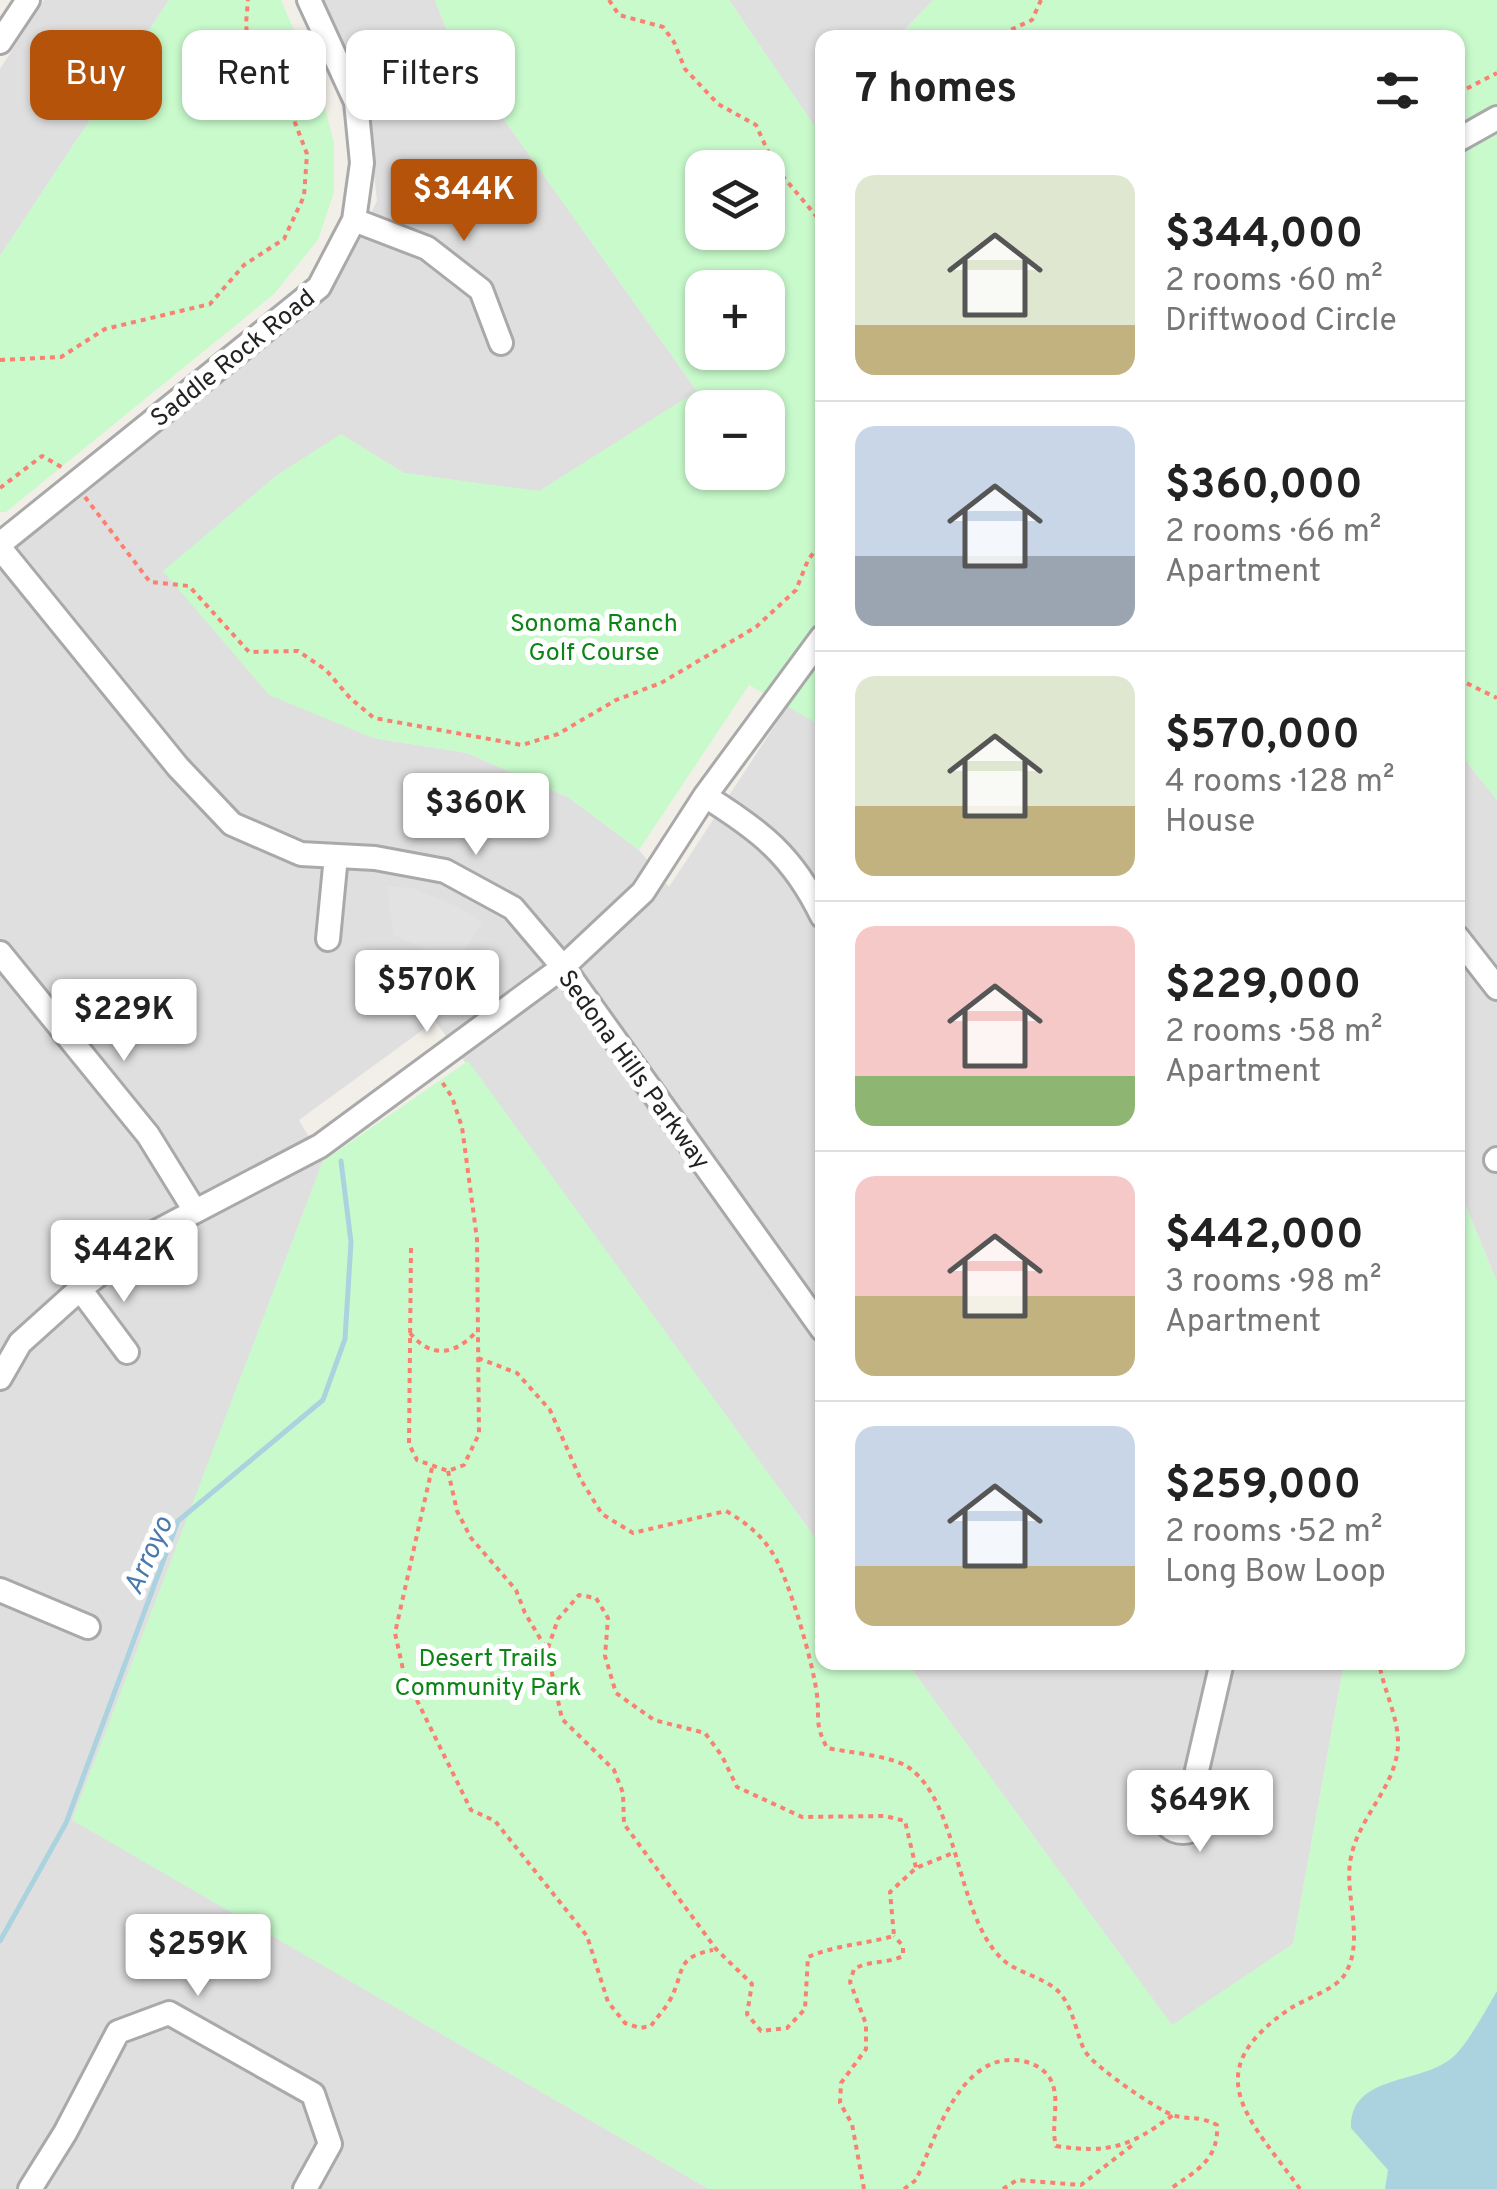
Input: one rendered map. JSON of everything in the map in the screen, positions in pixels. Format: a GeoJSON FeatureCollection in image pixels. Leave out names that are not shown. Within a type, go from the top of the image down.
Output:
{"type":"FeatureCollection","features":[{"type":"Feature","properties":{"kind":"street"},"geometry":{"type":"LineString","coordinates":[[0,42],[28,0]]}},
{"type":"Feature","properties":{"kind":"street","name":"Saddle Rock Road"},"geometry":{"type":"LineString","coordinates":[[0,546],[318,287],[354,220],[362,163],[356,102],[309,0]]}},
{"type":"Feature","properties":{"kind":"street"},"geometry":{"type":"LineString","coordinates":[[1465,136],[1497,118]]}},
{"type":"Feature","properties":{"kind":"street"},"geometry":{"type":"LineString","coordinates":[[354,220],[427,248],[481,290],[501,343]]}},
{"type":"Feature","properties":{"kind":"street","name":"Sedona Hills Parkway"},"geometry":{"type":"LineString","coordinates":[[0,546],[178,768],[232,824],[301,854],[375,858],[445,871],[513,908],[563,967],[815,1319]]}},
{"type":"Feature","properties":{"kind":"street"},"geometry":{"type":"LineString","coordinates":[[0,1378],[20,1343],[80,1289],[150,1235],[320,1146],[563,967],[643,892],[705,796],[815,647]]}},
{"type":"Feature","properties":{"kind":"street"},"geometry":{"type":"LineString","coordinates":[[705,796],[780,850],[800,874],[815,903]]}},
{"type":"Feature","properties":{"kind":"street"},"geometry":{"type":"LineString","coordinates":[[328,939],[336,856]]}},
{"type":"Feature","properties":{"kind":"street"},"geometry":{"type":"LineString","coordinates":[[1465,947],[1497,988]]}},
{"type":"Feature","properties":{"kind":"street"},"geometry":{"type":"LineString","coordinates":[[0,953],[148,1135],[195,1211]]}},
{"type":"Feature","properties":{"kind":"street"},"geometry":{"type":"LineString","coordinates":[[80,1289],[127,1352]]}},
{"type":"Feature","properties":{"kind":"street"},"geometry":{"type":"LineString","coordinates":[[0,1327],[20,1343]]}},
{"type":"Feature","properties":{"kind":"street"},"geometry":{"type":"LineString","coordinates":[[0,1590],[88,1627]]}},
{"type":"Feature","properties":{"kind":"street"},"geometry":{"type":"LineString","coordinates":[[1192,1792],[1220,1670]]}},
{"type":"Feature","properties":{"kind":"street"},"geometry":{"type":"LineString","coordinates":[[30,2189],[65,2133],[118,2032],[169,2012],[313,2094],[330,2144],[305,2189]]}},
{"type":"Feature","properties":{"kind":"path"},"geometry":{"type":"LineString","coordinates":[[0,360],[61,357],[105,329],[210,304],[244,265],[284,239],[304,196],[307,154],[294,120],[250,61],[248,0]]}},
{"type":"Feature","properties":{"kind":"path"},"geometry":{"type":"LineString","coordinates":[[609,0],[618,16],[663,27],[674,42],[684,69],[718,104],[756,125],[775,166],[815,215]]}},
{"type":"Feature","properties":{"kind":"path"},"geometry":{"type":"LineString","coordinates":[[1010,30],[1032,20],[1041,0]]}},
{"type":"Feature","properties":{"kind":"path"},"geometry":{"type":"LineString","coordinates":[[1465,89],[1497,73]]}},
{"type":"Feature","properties":{"kind":"path"},"geometry":{"type":"LineString","coordinates":[[0,488],[42,456],[61,465],[150,582],[189,586],[249,652],[298,652],[326,670],[374,718],[522,745],[558,734],[616,700],[662,683],[756,626],[796,590],[815,551]]}},
{"type":"Feature","properties":{"kind":"path"},"geometry":{"type":"LineString","coordinates":[[1465,682],[1497,698]]}},
{"type":"Feature","properties":{"kind":"path"},"geometry":{"type":"LineString","coordinates":[[411,1248],[409,1444],[417,1460],[448,1471],[464,1465],[479,1434],[477,1239],[462,1127],[452,1097],[430,1064]]}},
{"type":"Feature","properties":{"kind":"path"},"geometry":{"type":"LineString","coordinates":[[410,1333],[419,1344],[448,1352],[463,1346],[478,1330]]}},
{"type":"Feature","properties":{"kind":"path"},"geometry":{"type":"LineString","coordinates":[[478,1358],[517,1373],[550,1410],[581,1480],[602,1514],[633,1533],[726,1511],[750,1524],[776,1560],[806,1648],[818,1697],[816,1725],[827,1748],[908,1766],[944,1820],[985,1934],[1002,1959],[1058,1992],[1078,2025],[1085,2052],[1112,2078],[1173,2116],[1198,2116],[1217,2125],[1218,2144],[1206,2165],[1170,2189]]}},
{"type":"Feature","properties":{"kind":"path"},"geometry":{"type":"LineString","coordinates":[[432,1468],[395,1634],[404,1674],[471,1810],[494,1821],[587,1936],[608,2002],[625,2023],[640,2028],[651,2026],[671,1999],[682,1964],[694,1954],[716,1949]]}},
{"type":"Feature","properties":{"kind":"path"},"geometry":{"type":"LineString","coordinates":[[448,1471],[457,1511],[470,1538],[516,1590],[524,1614],[547,1650],[562,1719],[614,1770],[623,1793],[624,1824],[716,1949],[752,1984],[748,2014],[762,2031],[787,2028],[805,2009],[808,1957],[834,1946],[860,1945],[894,1936]]}},
{"type":"Feature","properties":{"kind":"path"},"geometry":{"type":"LineString","coordinates":[[547,1650],[558,1619],[579,1595],[596,1598],[608,1618],[605,1656],[616,1693],[654,1720],[705,1733],[722,1756],[736,1786],[769,1805],[802,1817],[885,1816],[904,1821],[916,1868]]}},
{"type":"Feature","properties":{"kind":"path"},"geometry":{"type":"LineString","coordinates":[[1300,2189],[1240,2106],[1238,2070],[1255,2034],[1342,1978],[1353,1947],[1350,1863],[1366,1814],[1394,1776],[1398,1741],[1381,1670]]}},
{"type":"Feature","properties":{"kind":"path"},"geometry":{"type":"LineString","coordinates":[[864,2189],[852,2124],[840,2103],[841,2083],[866,2049],[866,2024],[850,1982],[854,1969],[866,1963],[887,1964],[903,1956],[902,1946],[894,1936],[890,1892],[916,1868],[953,1853]]}},
{"type":"Feature","properties":{"kind":"path"},"geometry":{"type":"LineString","coordinates":[[904,2189],[916,2180],[957,2094],[980,2070],[1007,2058],[1033,2063],[1050,2077],[1056,2146],[1084,2150],[1135,2143]]}},
{"type":"Feature","properties":{"kind":"path"},"geometry":{"type":"LineString","coordinates":[[1002,2189],[1017,2180],[1081,2186],[1173,2116]]}},
{"type":"Feature","properties":{"kind":"shaded area"},"geometry":{"type":"Polygon","coordinates":[[[44,0],[169,0],[149,30],[30,30],[30,120],[90,120],[0,256],[0,69],[44,0]]]}},
{"type":"Feature","properties":{"kind":"shaded area"},"geometry":{"type":"Polygon","coordinates":[[[320,0],[435,0],[447,30],[346,30],[346,57],[320,0]]]}},
{"type":"Feature","properties":{"kind":"shaded area"},"geometry":{"type":"Polygon","coordinates":[[[729,0],[933,0],[905,30],[815,30],[814,126],[729,0]]]}},
{"type":"Feature","properties":{"kind":"shaded area"},"geometry":{"type":"Polygon","coordinates":[[[368,120],[504,120],[696,390],[685,390],[685,399],[539,492],[404,473],[340,434],[373,738],[467,753],[568,797],[639,850],[669,887],[789,704],[815,721],[815,1537],[435,1021],[299,1120],[323,1161],[73,1820],[709,2189],[0,2189],[0,559],[323,297],[351,255],[377,201],[368,120]]]}},
{"type":"Feature","properties":{"kind":"shaded area"},"geometry":{"type":"Polygon","coordinates":[[[1465,760],[1497,800],[1497,1282],[1465,1204],[1465,760]]]}},
{"type":"Feature","properties":{"kind":"shaded area"},"geometry":{"type":"Polygon","coordinates":[[[387,886],[413,888],[483,922],[457,962],[393,935],[387,886]]]}},
{"type":"Feature","properties":{"kind":"shaded area"},"geometry":{"type":"Polygon","coordinates":[[[912,1670],[1343,1670],[1293,1944],[1172,2026],[912,1670]]]}},
{"type":"Feature","properties":{"kind":"green space"},"geometry":{"type":"Polygon","coordinates":[[[169,0],[281,0],[294,30],[182,30],[182,120],[326,120],[326,111],[334,143],[334,192],[318,240],[274,294],[6,512],[0,512],[0,256],[90,120],[162,120],[162,30],[149,30],[169,0]]]}},
{"type":"Feature","properties":{"kind":"green space","name":"Sonoma Ranch Golf Course"},"geometry":{"type":"Polygon","coordinates":[[[435,0],[729,0],[815,124],[815,722],[749,685],[639,850],[568,797],[467,753],[373,738],[269,695],[163,571],[277,475],[341,434],[404,473],[539,491],[685,399],[685,490],[785,490],[785,390],[696,390],[504,120],[515,120],[515,30],[447,30],[435,0]]]}},
{"type":"Feature","properties":{"kind":"green space"},"geometry":{"type":"Polygon","coordinates":[[[933,0],[1497,0],[1497,800],[1465,760],[1465,30],[905,30],[933,0]]]}},
{"type":"Feature","properties":{"kind":"green space","name":"Desert Trails Community Park"},"geometry":{"type":"Polygon","coordinates":[[[468,1061],[815,1537],[815,1670],[912,1670],[1172,2025],[1293,1944],[1343,1670],[1465,1670],[1465,1204],[1497,1282],[1497,2189],[709,2189],[72,1820],[323,1161],[468,1061]]]}},
{"type":"Feature","properties":{"kind":"water"},"geometry":{"type":"Polygon","coordinates":[[[1497,1991],[1497,2189],[1385,2189],[1388,2170],[1351,2128],[1354,2110],[1375,2089],[1440,2066],[1453,2057],[1497,1991]]]}},
{"type":"Feature","properties":{"kind":"waterway","name":"Arroyo"},"geometry":{"type":"LineString","coordinates":[[0,1941],[66,1823],[178,1521],[323,1400],[345,1339],[351,1242],[341,1161]]}}]}
